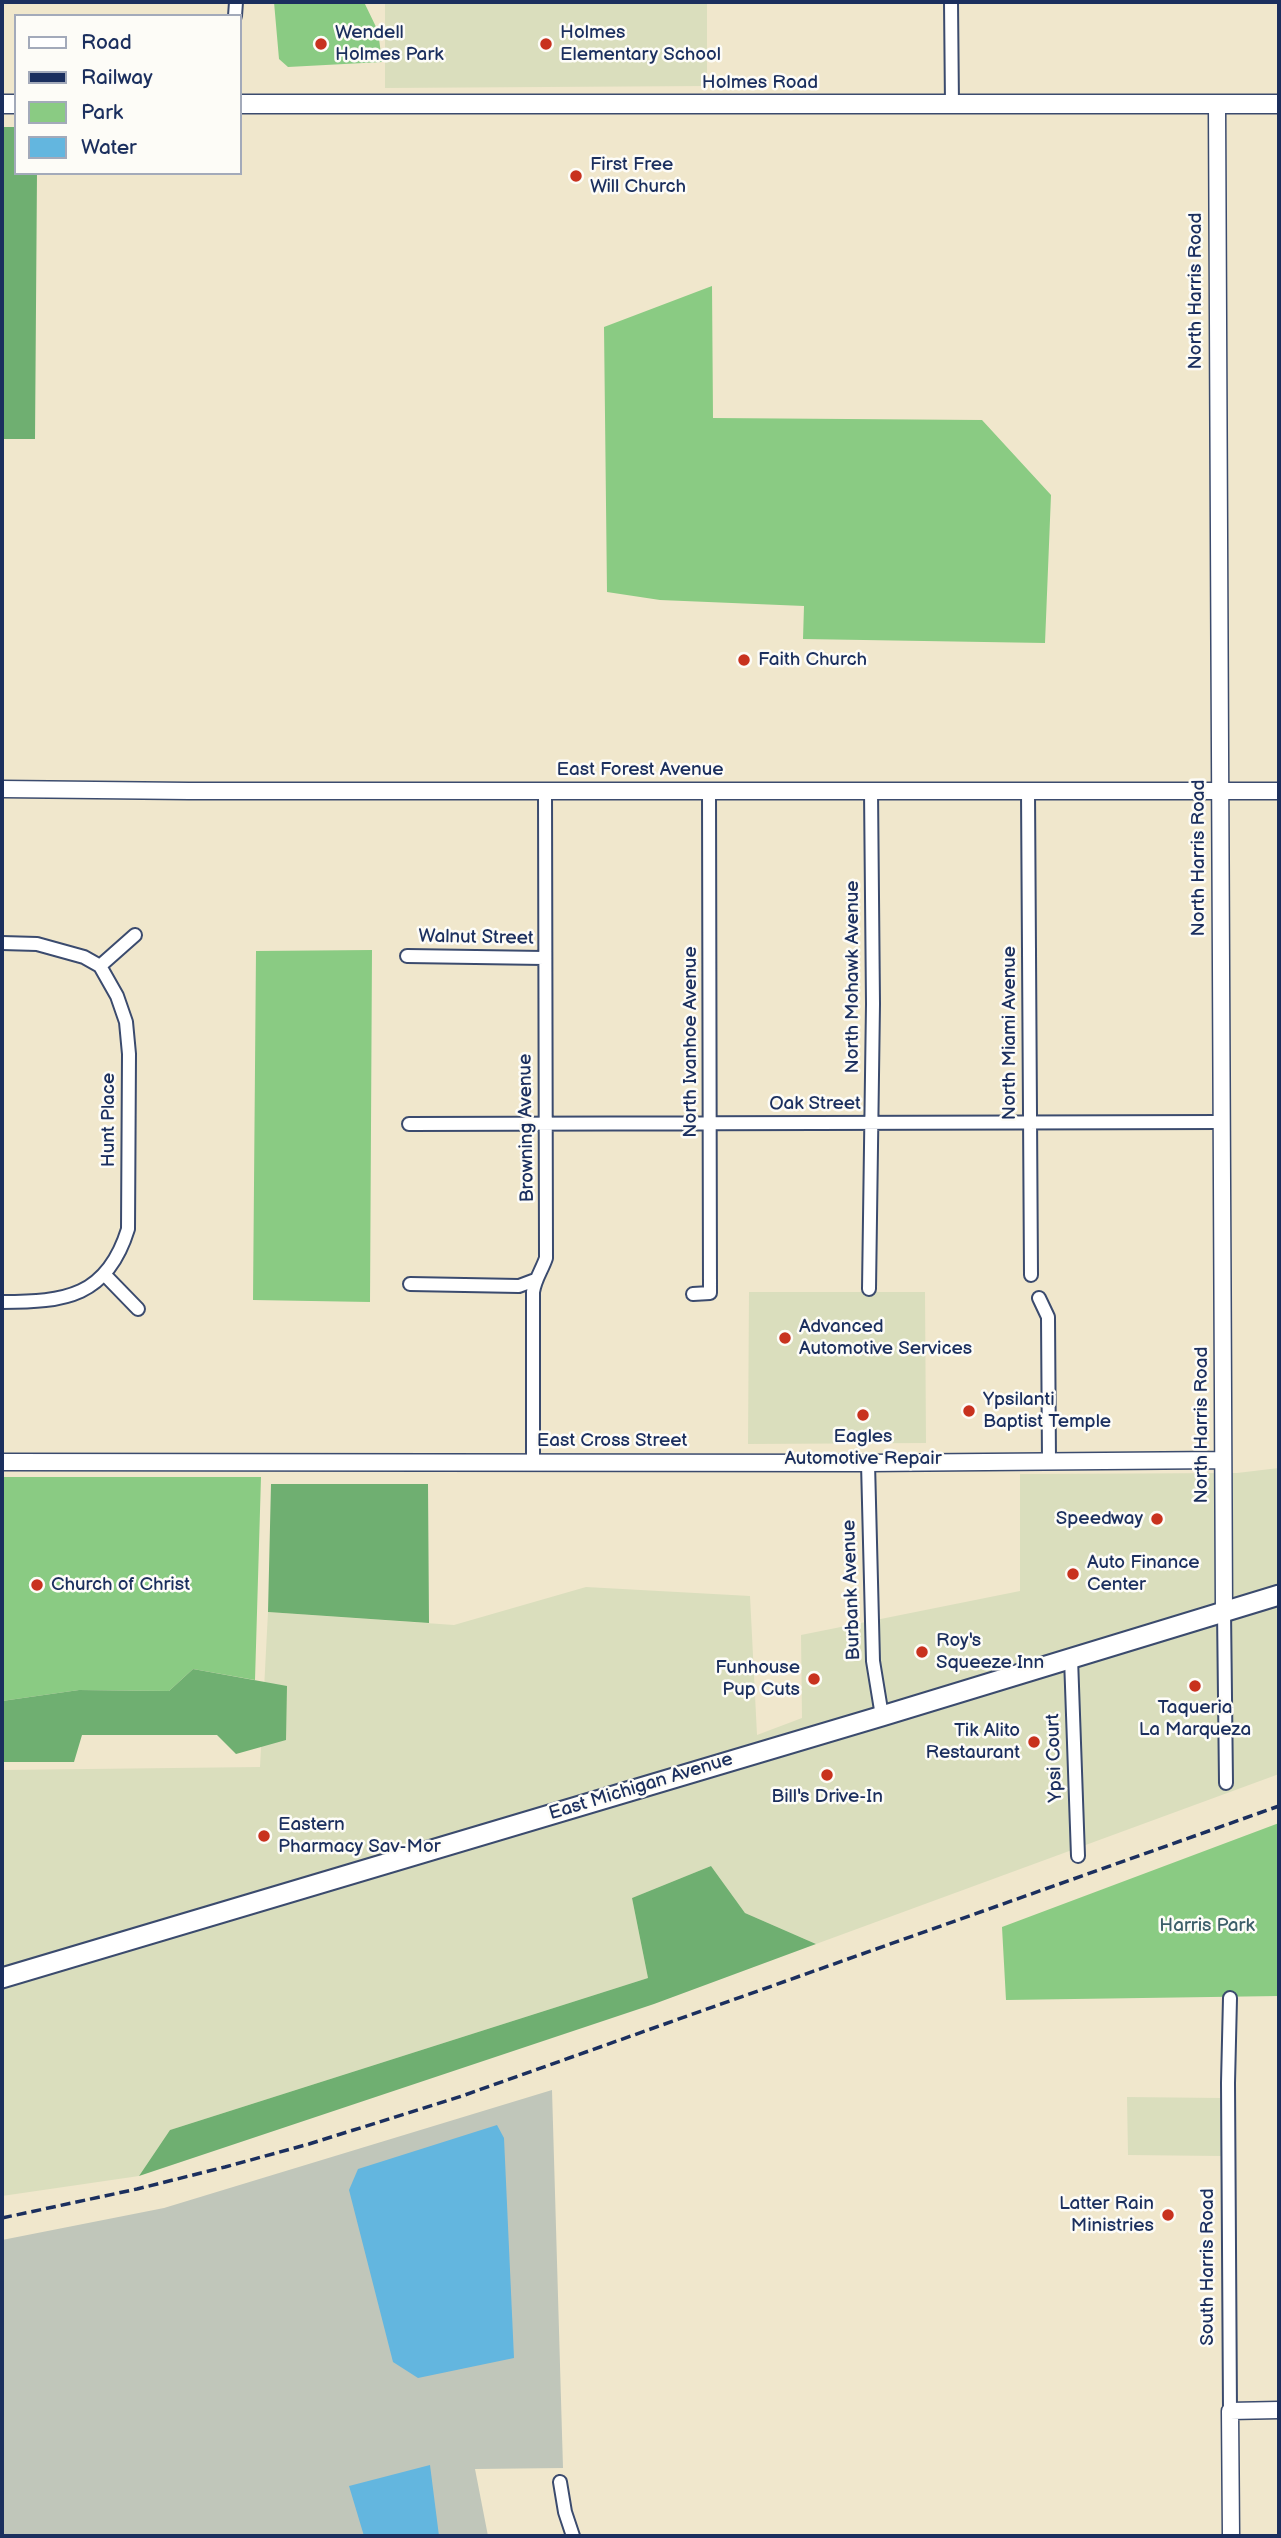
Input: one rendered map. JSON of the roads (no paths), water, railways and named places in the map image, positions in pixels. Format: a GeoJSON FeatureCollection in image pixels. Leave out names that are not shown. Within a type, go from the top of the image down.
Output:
{"type":"FeatureCollection","features":[{"type":"Feature","properties":{"kind":"main road","name":"Holmes Road"},"geometry":{"type":"LineString","coordinates":[[242,104],[1279,104]]}},
{"type":"Feature","properties":{"kind":"main road","name":"East Michigan Avenue"},"geometry":{"type":"LineString","coordinates":[[2,1978],[1279,1595]]}},
{"type":"Feature","properties":{"kind":"street"},"geometry":{"type":"LineString","coordinates":[[951,2],[952,105]]}},
{"type":"Feature","properties":{"kind":"street","name":"North Harris Road"},"geometry":{"type":"LineString","coordinates":[[1217,104],[1224,1611]]}},
{"type":"Feature","properties":{"kind":"street","name":"East Forest Avenue"},"geometry":{"type":"LineString","coordinates":[[2,789],[1279,791]]}},
{"type":"Feature","properties":{"kind":"street","name":"North Ivanhoe Avenue"},"geometry":{"type":"LineString","coordinates":[[693,1294],[716,1294],[710,1123],[709,790]]}},
{"type":"Feature","properties":{"kind":"street","name":"North Mohawk Avenue"},"geometry":{"type":"LineString","coordinates":[[869,1289],[872,1124],[871,790]]}},
{"type":"Feature","properties":{"kind":"street","name":"North Miami Avenue"},"geometry":{"type":"LineString","coordinates":[[1028,790],[1031,1275]]}},
{"type":"Feature","properties":{"kind":"street","name":"Browning Avenue"},"geometry":{"type":"LineString","coordinates":[[533,1461],[533,1292],[535,1280],[546,1258],[545,791]]}},
{"type":"Feature","properties":{"kind":"street"},"geometry":{"type":"LineString","coordinates":[[2,943],[37,944],[84,957],[100,966],[135,935]]}},
{"type":"Feature","properties":{"kind":"street","name":"Walnut Street"},"geometry":{"type":"LineString","coordinates":[[407,956],[544,958]]}},
{"type":"Feature","properties":{"kind":"street","name":"Hunt Place"},"geometry":{"type":"LineString","coordinates":[[2,1302],[55,1300],[74,1294],[105,1275],[123,1245],[128,1229],[129,1054],[126,1022],[117,996],[100,966]]}},
{"type":"Feature","properties":{"kind":"street","name":"Oak Street"},"geometry":{"type":"LineString","coordinates":[[409,1124],[1221,1122]]}},
{"type":"Feature","properties":{"kind":"street"},"geometry":{"type":"LineString","coordinates":[[105,1275],[138,1309]]}},
{"type":"Feature","properties":{"kind":"street"},"geometry":{"type":"LineString","coordinates":[[410,1284],[519,1286],[535,1280]]}},
{"type":"Feature","properties":{"kind":"street"},"geometry":{"type":"LineString","coordinates":[[1039,1298],[1048,1317],[1049,1461]]}},
{"type":"Feature","properties":{"kind":"street","name":"East Cross Street"},"geometry":{"type":"LineString","coordinates":[[2,1462],[868,1463],[1222,1460]]}},
{"type":"Feature","properties":{"kind":"street","name":"Burbank Avenue"},"geometry":{"type":"LineString","coordinates":[[868,1463],[873,1661],[882,1716]]}},
{"type":"Feature","properties":{"kind":"street"},"geometry":{"type":"LineString","coordinates":[[1224,1611],[1226,1783]]}},
{"type":"Feature","properties":{"kind":"street","name":"Ypsi Court"},"geometry":{"type":"LineString","coordinates":[[1071,1658],[1078,1856]]}},
{"type":"Feature","properties":{"kind":"street","name":"South Harris Road"},"geometry":{"type":"LineString","coordinates":[[1230,1998],[1228,2138],[1231,2536]]}},
{"type":"Feature","properties":{"kind":"street"},"geometry":{"type":"LineString","coordinates":[[1230,2411],[1279,2410]]}},
{"type":"Feature","properties":{"kind":"street"},"geometry":{"type":"LineString","coordinates":[[560,2482],[565,2512],[573,2536]]}},
{"type":"Feature","properties":{"kind":"water"},"geometry":{"type":"Polygon","coordinates":[[[497,2125],[504,2138],[514,2358],[418,2378],[393,2362],[349,2190],[358,2169],[497,2125]]]}},
{"type":"Feature","properties":{"kind":"water"},"geometry":{"type":"Polygon","coordinates":[[[430,2465],[439,2536],[364,2536],[349,2486],[430,2465]]]}},
{"type":"Feature","properties":{"kind":"railway"},"geometry":{"type":"LineString","coordinates":[[2,2218],[225,2167],[462,2096],[1279,1806]]}},
{"type":"Feature","properties":{"kind":"place","name":"Wendell Holmes Park"},"geometry":{"type":"Point","coordinates":[321,44]}},
{"type":"Feature","properties":{"kind":"place","name":"Holmes Elementary School"},"geometry":{"type":"Point","coordinates":[546,44]}},
{"type":"Feature","properties":{"kind":"place","name":"First Free Will Church"},"geometry":{"type":"Point","coordinates":[576,176]}},
{"type":"Feature","properties":{"kind":"place","name":"Faith Church"},"geometry":{"type":"Point","coordinates":[744,660]}},
{"type":"Feature","properties":{"kind":"place","name":"Advanced Automotive Services"},"geometry":{"type":"Point","coordinates":[785,1338]}},
{"type":"Feature","properties":{"kind":"place","name":"Ypsilanti Baptist Temple"},"geometry":{"type":"Point","coordinates":[969,1411]}},
{"type":"Feature","properties":{"kind":"place","name":"Eagles Automotive Repair"},"geometry":{"type":"Point","coordinates":[863,1415]}},
{"type":"Feature","properties":{"kind":"place","name":"Speedway"},"geometry":{"type":"Point","coordinates":[1157,1519]}},
{"type":"Feature","properties":{"kind":"place","name":"Auto Finance Center"},"geometry":{"type":"Point","coordinates":[1073,1574]}},
{"type":"Feature","properties":{"kind":"place","name":"Church of Christ"},"geometry":{"type":"Point","coordinates":[37,1585]}},
{"type":"Feature","properties":{"kind":"place","name":"Roy's Squeeze Inn"},"geometry":{"type":"Point","coordinates":[922,1652]}},
{"type":"Feature","properties":{"kind":"place","name":"Funhouse Pup Cuts"},"geometry":{"type":"Point","coordinates":[814,1679]}},
{"type":"Feature","properties":{"kind":"place","name":"Taqueria La Marqueza"},"geometry":{"type":"Point","coordinates":[1195,1686]}},
{"type":"Feature","properties":{"kind":"place","name":"Tik Alito Restaurant"},"geometry":{"type":"Point","coordinates":[1034,1742]}},
{"type":"Feature","properties":{"kind":"place","name":"Bill's Drive-In"},"geometry":{"type":"Point","coordinates":[827,1775]}},
{"type":"Feature","properties":{"kind":"place","name":"Eastern Pharmacy Sav-Mor"},"geometry":{"type":"Point","coordinates":[264,1836]}},
{"type":"Feature","properties":{"kind":"place","name":"Latter Rain Ministries"},"geometry":{"type":"Point","coordinates":[1168,2215]}},
{"type":"Feature","properties":{"kind":"park label","name":"Harris Park"},"geometry":{"type":"Point","coordinates":[1207,1926]}}]}
